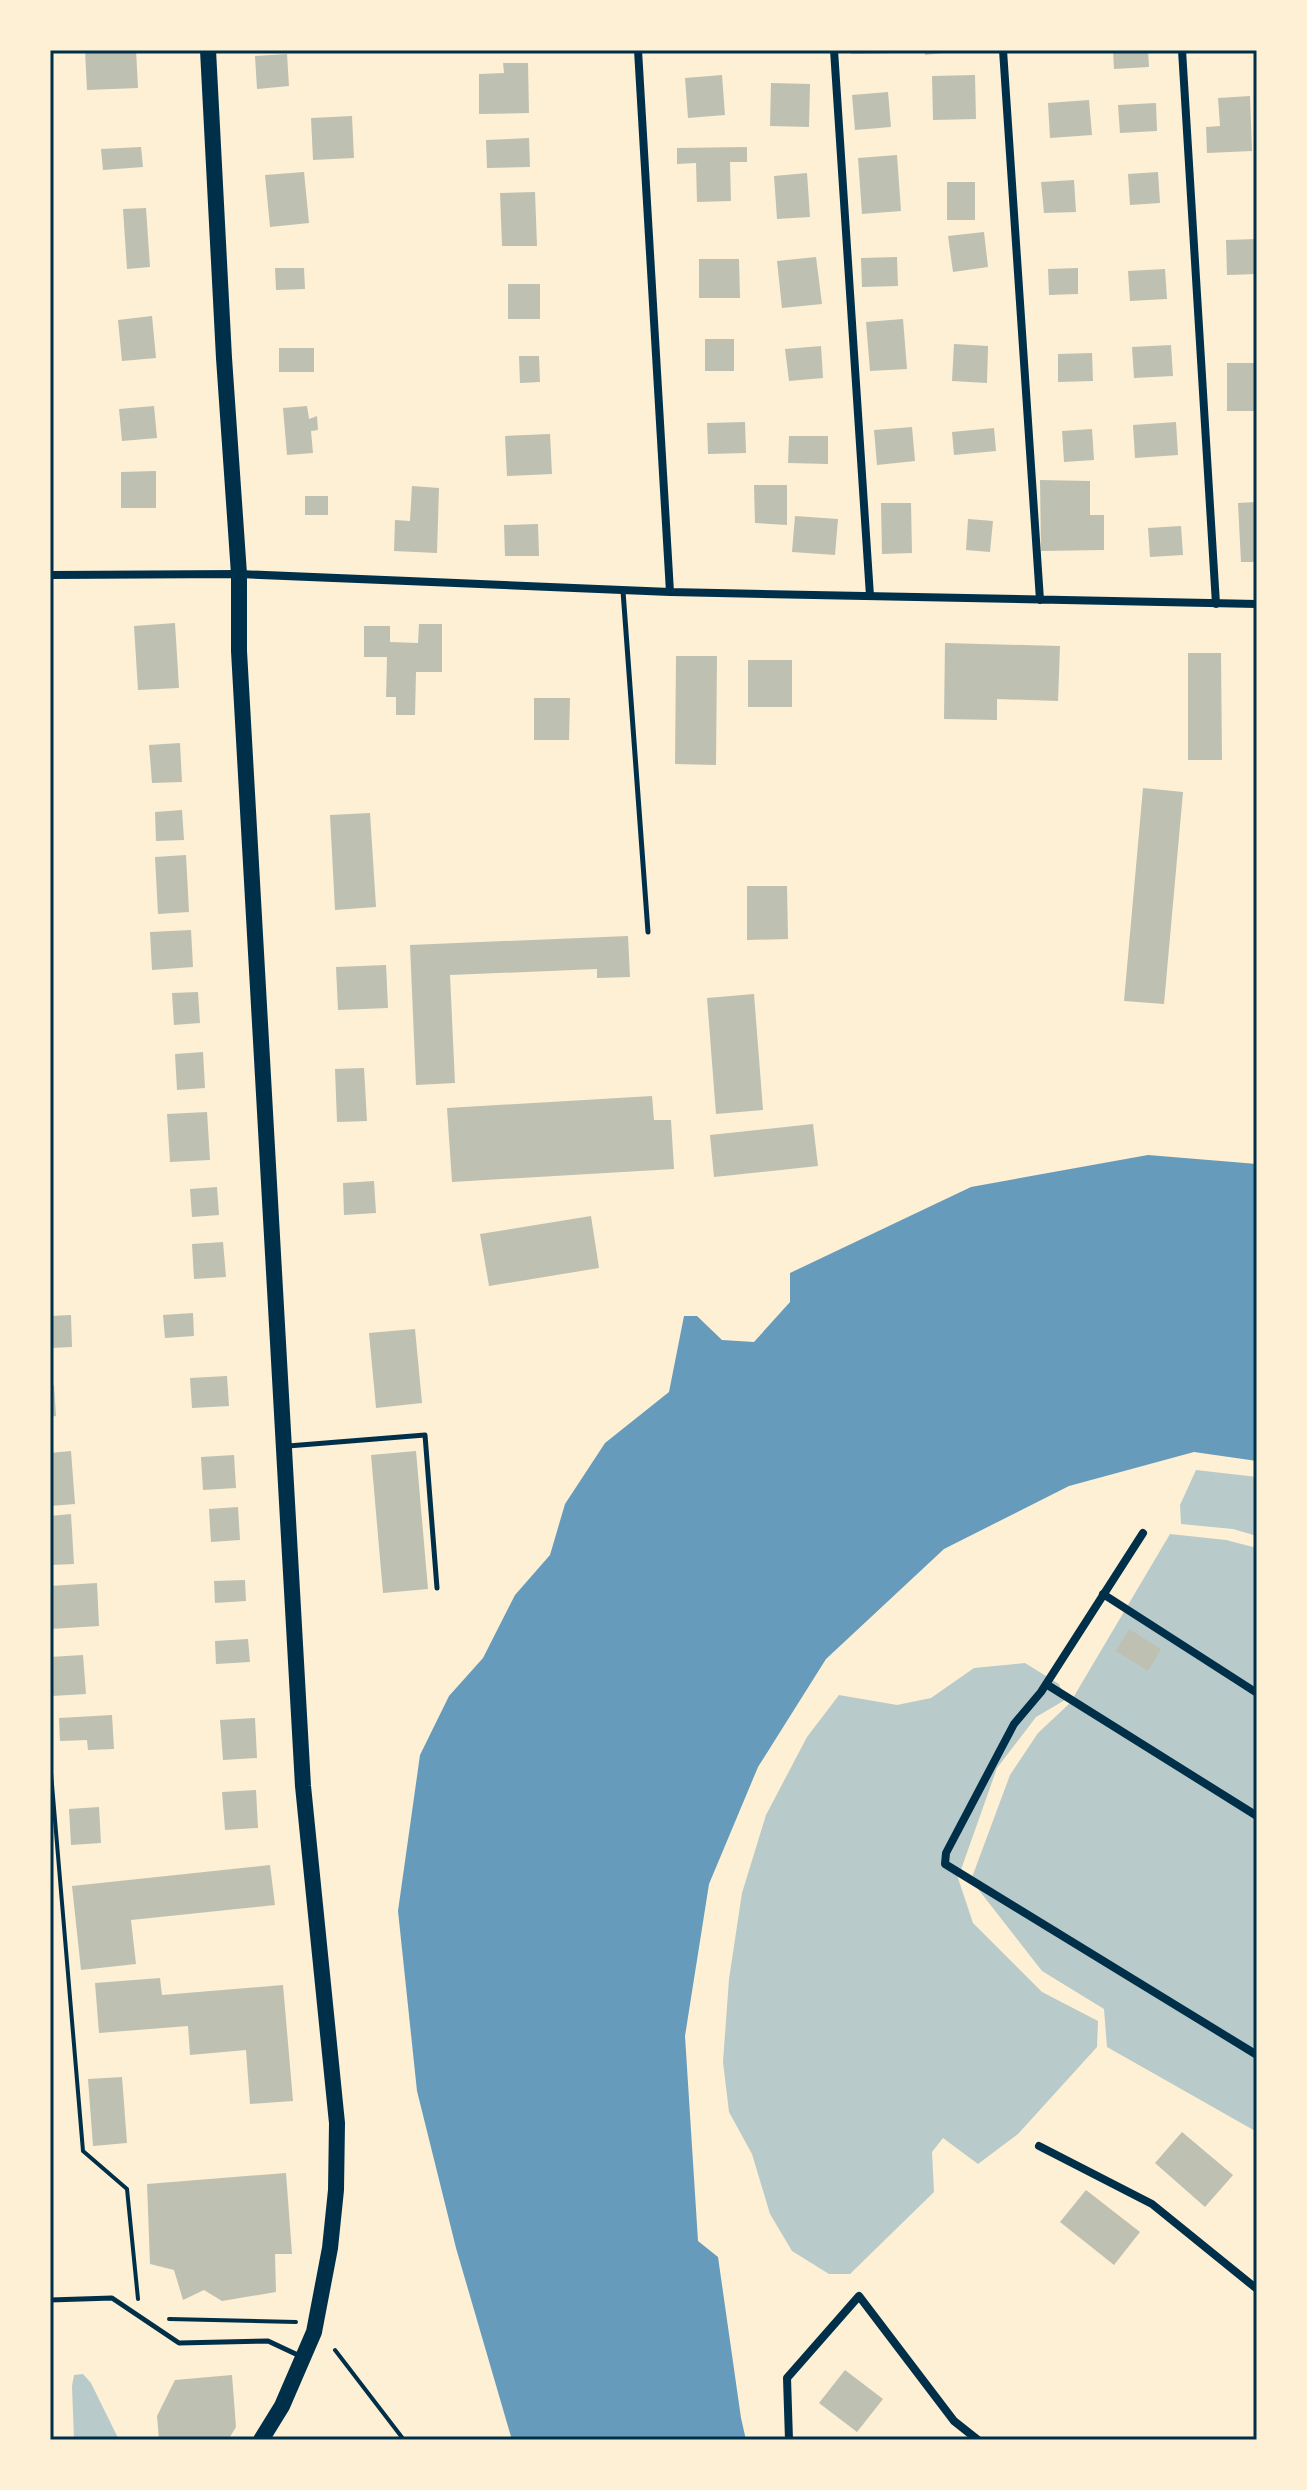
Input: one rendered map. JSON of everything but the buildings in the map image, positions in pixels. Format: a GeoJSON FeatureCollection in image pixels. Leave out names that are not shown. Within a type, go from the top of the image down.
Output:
{"type":"FeatureCollection","features":[{"type":"Feature","properties":{"kind":"highway"},"geometry":{"type":"LineString","coordinates":[[208,50],[303,1786],[337,2123],[336,2190],[330,2248],[314,2332],[282,2406],[261,2440]]}},
{"type":"Feature","properties":{"kind":"street"},"geometry":{"type":"LineString","coordinates":[[638,50],[670,592]]}},
{"type":"Feature","properties":{"kind":"street"},"geometry":{"type":"LineString","coordinates":[[834,50],[870,596]]}},
{"type":"Feature","properties":{"kind":"street"},"geometry":{"type":"LineString","coordinates":[[1003,50],[1040,600]]}},
{"type":"Feature","properties":{"kind":"street"},"geometry":{"type":"LineString","coordinates":[[1182,50],[1216,604]]}},
{"type":"Feature","properties":{"kind":"street"},"geometry":{"type":"LineString","coordinates":[[50,575],[239,574],[670,592],[1257,604]]}},
{"type":"Feature","properties":{"kind":"street"},"geometry":{"type":"LineString","coordinates":[[1143,1533],[1046,1684],[1014,1724],[946,1853],[945,1864],[1257,2055]]}},
{"type":"Feature","properties":{"kind":"street"},"geometry":{"type":"LineString","coordinates":[[1103,1594],[1257,1693]]}},
{"type":"Feature","properties":{"kind":"street"},"geometry":{"type":"LineString","coordinates":[[1046,1684],[1257,1816]]}},
{"type":"Feature","properties":{"kind":"street"},"geometry":{"type":"LineString","coordinates":[[1039,2146],[1152,2204],[1257,2289]]}},
{"type":"Feature","properties":{"kind":"street"},"geometry":{"type":"LineString","coordinates":[[789,2440],[787,2378],[859,2296],[954,2421],[978,2440]]}},
{"type":"Feature","properties":{"kind":"lane"},"geometry":{"type":"LineString","coordinates":[[623,590],[648,932]]}},
{"type":"Feature","properties":{"kind":"lane"},"geometry":{"type":"LineString","coordinates":[[283,1447],[425,1435],[437,1588]]}},
{"type":"Feature","properties":{"kind":"lane"},"geometry":{"type":"LineString","coordinates":[[50,2300],[112,2298],[179,2343],[268,2341],[303,2358]]}},
{"type":"Feature","properties":{"kind":"path"},"geometry":{"type":"LineString","coordinates":[[50,1761],[83,2151],[127,2189],[140,2319],[302,2323]]}},
{"type":"Feature","properties":{"kind":"path"},"geometry":{"type":"LineString","coordinates":[[335,2350],[404,2440]]}},
{"type":"Feature","properties":{"kind":"shaded area"},"geometry":{"type":"Polygon","coordinates":[[[1196,1470],[1257,1477],[1257,1536],[1233,1529],[1181,1524],[1180,1505],[1196,1470]]]}},
{"type":"Feature","properties":{"kind":"shaded area"},"geometry":{"type":"Polygon","coordinates":[[[1170,1534],[1226,1540],[1257,1548],[1257,2132],[1107,2047],[1104,2009],[1042,1971],[971,1880],[1010,1775],[1038,1733],[1070,1703],[1170,1534]]]}},
{"type":"Feature","properties":{"kind":"shaded area"},"geometry":{"type":"Polygon","coordinates":[[[1025,1663],[1059,1684],[1065,1700],[1036,1717],[997,1768],[958,1878],[973,1923],[1042,1992],[1098,2021],[1097,2047],[1018,2134],[978,2164],[943,2138],[932,2152],[934,2192],[850,2274],[829,2274],[792,2251],[770,2214],[752,2154],[729,2112],[723,2062],[729,1979],[742,1893],[766,1815],[807,1737],[839,1695],[897,1705],[931,1698],[974,1668],[1025,1663]]]}},
{"type":"Feature","properties":{"kind":"shaded area"},"geometry":{"type":"Polygon","coordinates":[[[83,2374],[91,2383],[119,2440],[74,2440],[72,2386],[74,2375],[83,2374]]]}},
{"type":"Feature","properties":{"kind":"water"},"geometry":{"type":"Polygon","coordinates":[[[1148,1155],[1257,1164],[1257,1461],[1194,1452],[1069,1486],[944,1549],[826,1659],[758,1767],[709,1884],[685,2036],[698,2241],[718,2257],[746,2440],[512,2440],[456,2248],[417,2091],[398,1911],[420,1755],[449,1696],[483,1658],[515,1595],[550,1555],[565,1504],[605,1443],[669,1392],[684,1316],[697,1316],[722,1340],[754,1342],[790,1302],[790,1273],[971,1187],[1148,1155]]]}}]}
